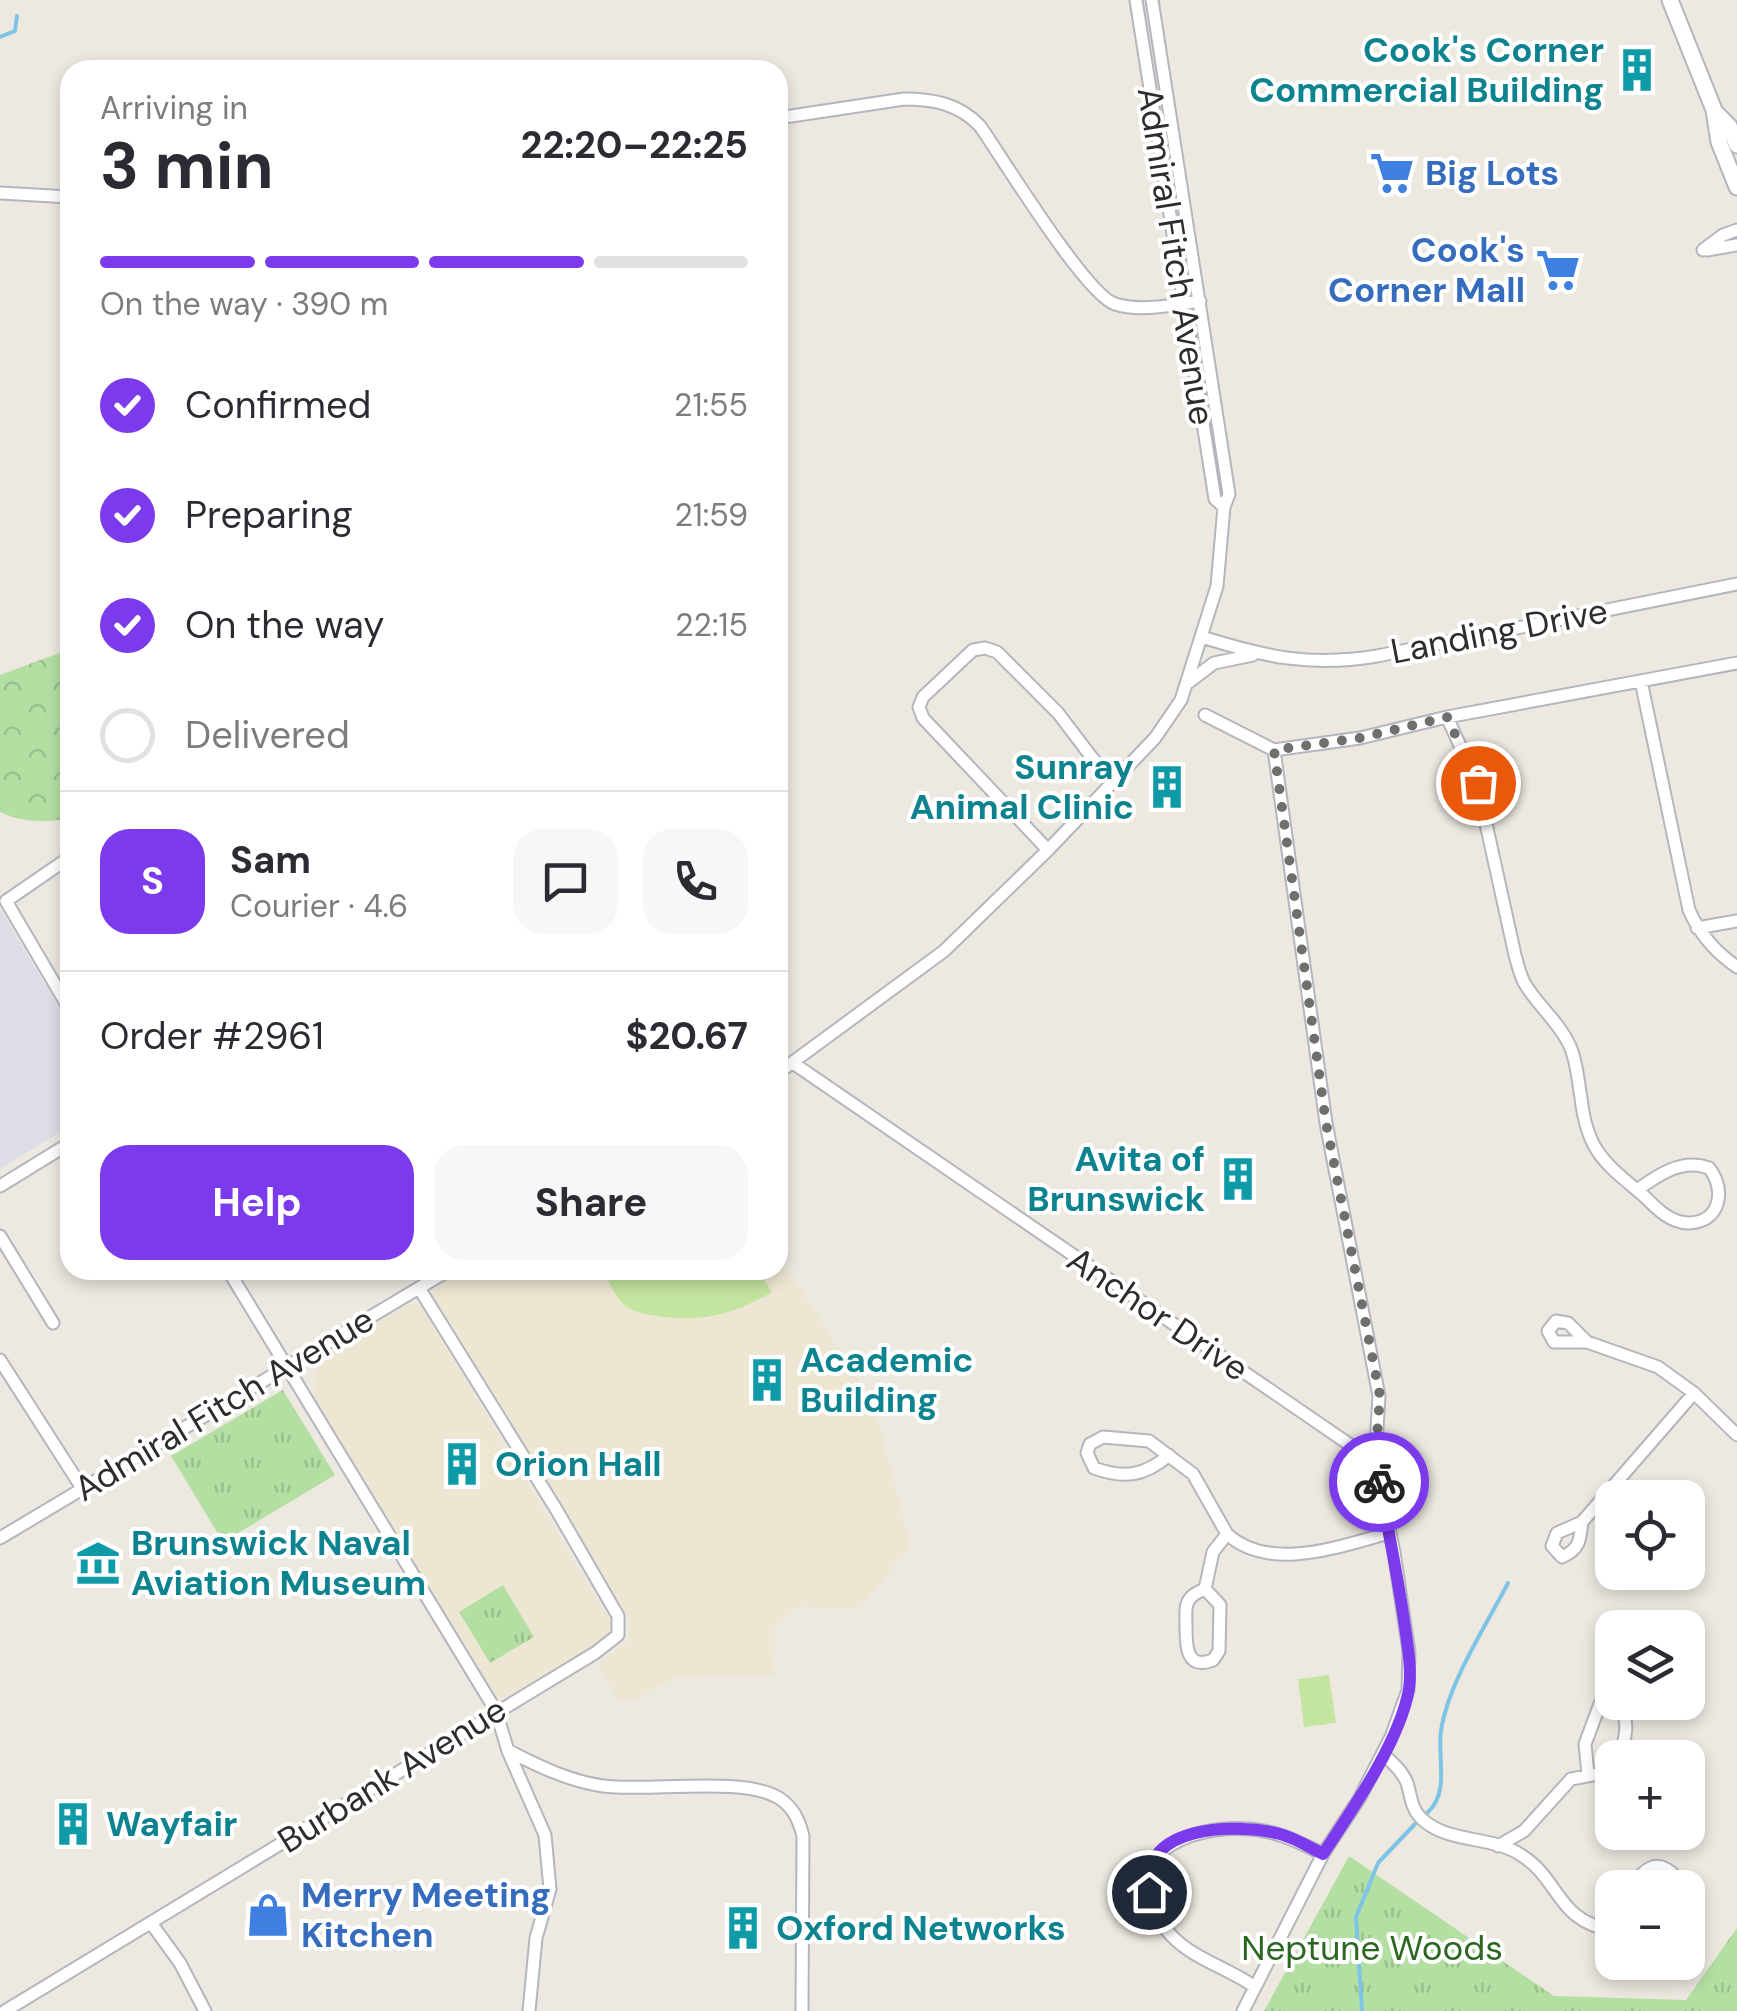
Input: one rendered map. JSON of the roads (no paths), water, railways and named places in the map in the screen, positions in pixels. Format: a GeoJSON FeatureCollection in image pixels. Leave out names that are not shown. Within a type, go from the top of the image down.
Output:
{"type":"FeatureCollection","features":[{"type":"Feature","properties":{"kind":"main road"},"geometry":{"type":"LineString","coordinates":[[1670,0],[1714,110],[1719,142],[1737,187]]}},
{"type":"Feature","properties":{"kind":"main road"},"geometry":{"type":"LineString","coordinates":[[1714,110],[1729,126],[1737,145]]}},
{"type":"Feature","properties":{"kind":"street","name":"Admiral Fitch Avenue"},"geometry":{"type":"LineString","coordinates":[[1136,0],[1215,499],[1224,508]]}},
{"type":"Feature","properties":{"kind":"street","name":"Admiral Fitch Avenue"},"geometry":{"type":"LineString","coordinates":[[788,1067],[944,950],[1116,782],[1155,738],[1186,686],[1217,586],[1224,508],[1229,494],[1152,0]]}},
{"type":"Feature","properties":{"kind":"street"},"geometry":{"type":"LineString","coordinates":[[788,116],[904,99],[923,99],[958,108],[980,126],[1076,267],[1102,298],[1128,307],[1200,300]]}},
{"type":"Feature","properties":{"kind":"street"},"geometry":{"type":"LineString","coordinates":[[0,193],[60,197]]}},
{"type":"Feature","properties":{"kind":"street"},"geometry":{"type":"LineString","coordinates":[[1737,230],[1703,250],[1737,245]]}},
{"type":"Feature","properties":{"kind":"street","name":"Landing Drive"},"geometry":{"type":"LineString","coordinates":[[1202,636],[1260,655],[1302,662],[1350,660],[1737,584]]}},
{"type":"Feature","properties":{"kind":"street"},"geometry":{"type":"LineString","coordinates":[[1048,850],[923,718],[919,707],[923,696],[974,650],[986,648],[997,652],[1058,713],[1116,782]]}},
{"type":"Feature","properties":{"kind":"street","name":"Landing Drive"},"geometry":{"type":"LineString","coordinates":[[1186,686],[1214,663],[1260,655]]}},
{"type":"Feature","properties":{"kind":"street"},"geometry":{"type":"LineString","coordinates":[[1205,714],[1274,750],[1360,738],[1447,717],[1737,663]]}},
{"type":"Feature","properties":{"kind":"street"},"geometry":{"type":"LineString","coordinates":[[1641,681],[1686,898],[1697,928],[1715,950],[1737,967]]}},
{"type":"Feature","properties":{"kind":"street"},"geometry":{"type":"LineString","coordinates":[[1447,717],[1478,783],[1514,956],[1524,982],[1570,1046],[1583,1121],[1591,1144],[1616,1176],[1664,1214],[1688,1223],[1711,1214],[1719,1203],[1720,1190],[1709,1168],[1697,1163],[1679,1166],[1637,1190]]}},
{"type":"Feature","properties":{"kind":"street"},"geometry":{"type":"LineString","coordinates":[[1243,2011],[1323,1854],[1383,1754],[1408,1690],[1409,1652],[1375,1462],[1380,1396],[1326,1123],[1274,750]]}},
{"type":"Feature","properties":{"kind":"street"},"geometry":{"type":"LineString","coordinates":[[60,864],[6,900],[60,993]]}},
{"type":"Feature","properties":{"kind":"street"},"geometry":{"type":"LineString","coordinates":[[1697,928],[1737,922]]}},
{"type":"Feature","properties":{"kind":"street","name":"Anchor Drive"},"geometry":{"type":"LineString","coordinates":[[793,1064],[1375,1462]]}},
{"type":"Feature","properties":{"kind":"street"},"geometry":{"type":"LineString","coordinates":[[0,1186],[60,1150]]}},
{"type":"Feature","properties":{"kind":"street"},"geometry":{"type":"LineString","coordinates":[[0,1236],[53,1323]]}},
{"type":"Feature","properties":{"kind":"street"},"geometry":{"type":"LineString","coordinates":[[234,1280],[496,1711],[508,1751],[546,1834],[550,1889],[536,1938],[528,2011]]}},
{"type":"Feature","properties":{"kind":"street","name":"Admiral Fitch Avenue"},"geometry":{"type":"LineString","coordinates":[[0,1538],[432,1280]]}},
{"type":"Feature","properties":{"kind":"street","name":"Burbank Avenue"},"geometry":{"type":"LineString","coordinates":[[5,2011],[613,1642],[619,1628],[618,1616],[419,1288]]}},
{"type":"Feature","properties":{"kind":"street"},"geometry":{"type":"LineString","coordinates":[[1587,1342],[1658,1368],[1694,1393],[1737,1434]]}},
{"type":"Feature","properties":{"kind":"street"},"geometry":{"type":"LineString","coordinates":[[0,1360],[82,1488]]}},
{"type":"Feature","properties":{"kind":"street"},"geometry":{"type":"LineString","coordinates":[[1582,1522],[1694,1393]]}},
{"type":"Feature","properties":{"kind":"street"},"geometry":{"type":"LineString","coordinates":[[1169,1456],[1145,1473],[1113,1473],[1094,1468],[1086,1453],[1090,1444],[1103,1437],[1149,1442],[1169,1456],[1192,1474],[1228,1534],[1252,1550],[1275,1554],[1339,1547],[1389,1533]]}},
{"type":"Feature","properties":{"kind":"street"},"geometry":{"type":"LineString","coordinates":[[1205,1589],[1187,1604],[1186,1652],[1194,1662],[1202,1664],[1214,1660],[1219,1651],[1220,1606],[1205,1589],[1206,1571],[1228,1534]]}},
{"type":"Feature","properties":{"kind":"street"},"geometry":{"type":"LineString","coordinates":[[1588,1774],[1585,1744],[1600,1704],[1618,1703],[1626,1712],[1623,1740]]}},
{"type":"Feature","properties":{"kind":"street"},"geometry":{"type":"LineString","coordinates":[[508,1751],[553,1773],[600,1786],[727,1787],[763,1790],[780,1798],[795,1812],[804,1836],[802,2011]]}},
{"type":"Feature","properties":{"kind":"street"},"geometry":{"type":"LineString","coordinates":[[1383,1754],[1406,1782],[1418,1816],[1433,1828],[1518,1852],[1536,1866],[1574,1916],[1595,1927]]}},
{"type":"Feature","properties":{"kind":"street"},"geometry":{"type":"LineString","coordinates":[[1498,1846],[1524,1830],[1570,1779],[1595,1773]]}},
{"type":"Feature","properties":{"kind":"street"},"geometry":{"type":"LineString","coordinates":[[1255,1987],[1190,1951],[1164,1928],[1149,1892],[1147,1879],[1152,1862],[1164,1846],[1195,1833],[1228,1828],[1285,1835],[1323,1854]]}},
{"type":"Feature","properties":{"kind":"street"},"geometry":{"type":"LineString","coordinates":[[1642,1870],[1656,1864],[1670,1870]]}},
{"type":"Feature","properties":{"kind":"street"},"geometry":{"type":"LineString","coordinates":[[151,1923],[180,1963],[205,2011]]}},
{"type":"Feature","properties":{"kind":"waterway"},"geometry":{"type":"LineString","coordinates":[[0,37],[15,31],[17,16]]}},
{"type":"Feature","properties":{"kind":"waterway"},"geometry":{"type":"LineString","coordinates":[[1428,1812],[1439,1795],[1441,1731],[1451,1694],[1508,1583]]}},
{"type":"Feature","properties":{"kind":"waterway"},"geometry":{"type":"LineString","coordinates":[[1362,2011],[1356,1917],[1378,1863],[1415,1824]]}},
{"type":"Feature","properties":{"kind":"place","name":"Cook's Corner Commercial Building"},"geometry":{"type":"Point","coordinates":[1637,70]}},
{"type":"Feature","properties":{"kind":"place","name":"Big Lots"},"geometry":{"type":"Point","coordinates":[1392,173]}},
{"type":"Feature","properties":{"kind":"place","name":"Cook's Corner Mall"},"geometry":{"type":"Point","coordinates":[1558,270]}},
{"type":"Feature","properties":{"kind":"place","name":"Sunray Animal Clinic"},"geometry":{"type":"Point","coordinates":[1167,787]}},
{"type":"Feature","properties":{"kind":"place","name":"Avita of Brunswick"},"geometry":{"type":"Point","coordinates":[1238,1179]}},
{"type":"Feature","properties":{"kind":"place","name":"Academic Building"},"geometry":{"type":"Point","coordinates":[767,1380]}},
{"type":"Feature","properties":{"kind":"place","name":"Orion Hall"},"geometry":{"type":"Point","coordinates":[462,1464]}},
{"type":"Feature","properties":{"kind":"place","name":"Brunswick Naval Aviation Museum"},"geometry":{"type":"Point","coordinates":[98,1563]}},
{"type":"Feature","properties":{"kind":"place","name":"Wayfair"},"geometry":{"type":"Point","coordinates":[73,1824]}},
{"type":"Feature","properties":{"kind":"place","name":"Merry Meeting Kitchen"},"geometry":{"type":"Point","coordinates":[268,1915]}},
{"type":"Feature","properties":{"kind":"place","name":"Oxford Networks"},"geometry":{"type":"Point","coordinates":[743,1928]}},
{"type":"Feature","properties":{"kind":"park label","name":"Neptune Woods"},"geometry":{"type":"Point","coordinates":[1372,1948]}}]}
